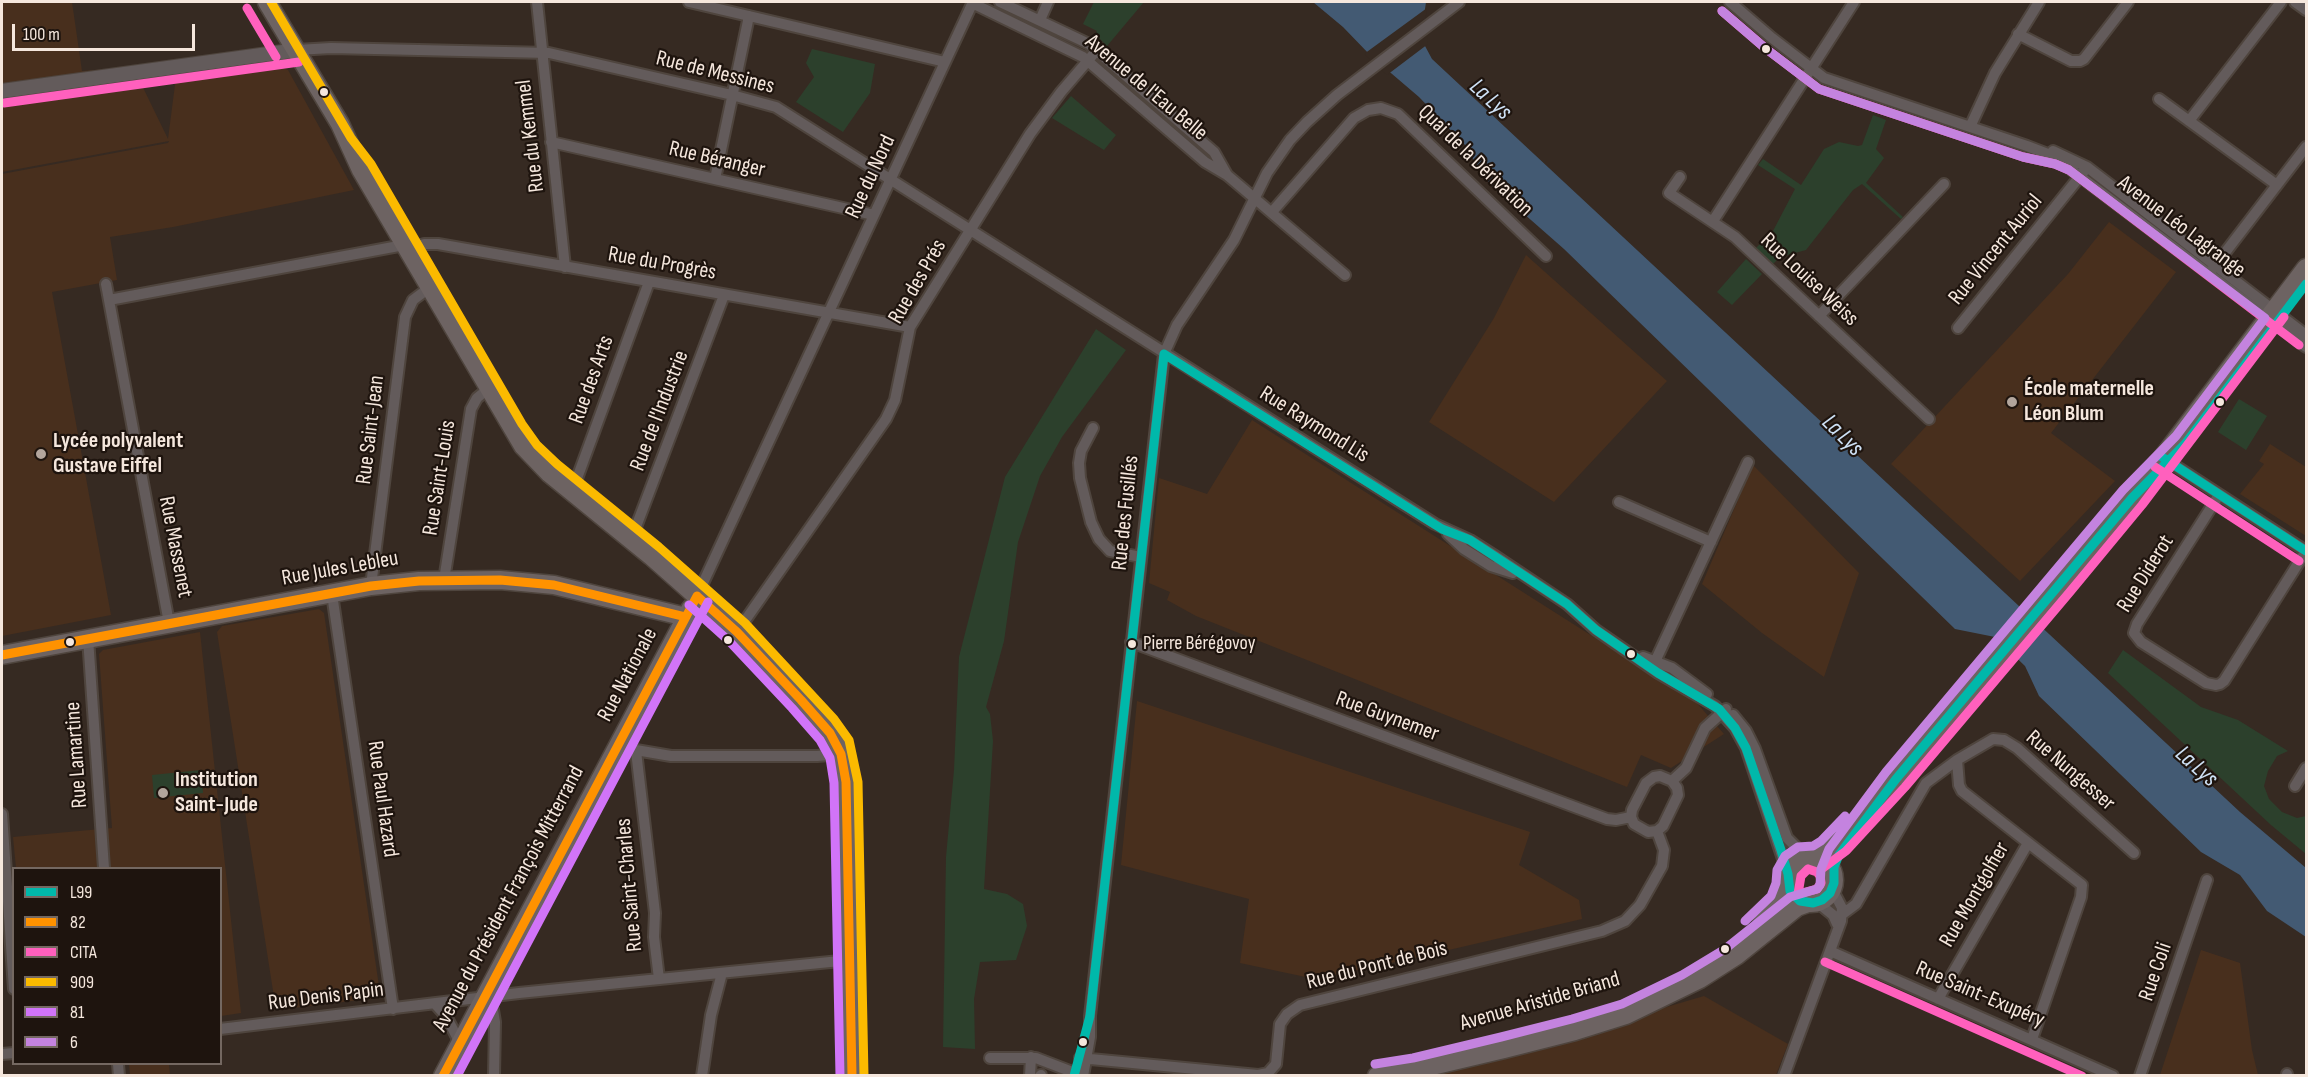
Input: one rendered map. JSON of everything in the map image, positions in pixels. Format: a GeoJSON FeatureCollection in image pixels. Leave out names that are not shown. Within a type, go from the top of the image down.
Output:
{"type":"FeatureCollection","features":[{"type":"Feature","properties":{"kind":"main road"},"geometry":{"type":"LineString","coordinates":[[257,2],[340,123],[361,170],[488,389],[528,453],[737,632],[825,727],[841,754],[846,782],[852,1076]]}},
{"type":"Feature","properties":{"kind":"main road"},"geometry":{"type":"LineString","coordinates":[[267,2],[291,51]]}},
{"type":"Feature","properties":{"kind":"main road"},"geometry":{"type":"LineString","coordinates":[[1896,779],[1845,846],[1837,860],[1826,897],[1813,903],[1795,898],[1788,880],[1794,864],[1837,843],[1896,779],[2166,459],[2185,444],[2307,268]]}},
{"type":"Feature","properties":{"kind":"main road"},"geometry":{"type":"LineString","coordinates":[[2275,317],[2307,284]]}},
{"type":"Feature","properties":{"kind":"main road","name":"Rue Jules Lebleu"},"geometry":{"type":"LineString","coordinates":[[2,655],[371,586],[406,582],[514,581],[561,586],[686,616]]}},
{"type":"Feature","properties":{"kind":"main road","name":"Rue Nationale"},"geometry":{"type":"LineString","coordinates":[[627,748],[697,596]]}},
{"type":"Feature","properties":{"kind":"main road","name":"Avenue du Président François Mitterrand"},"geometry":{"type":"LineString","coordinates":[[443,1076],[484,998],[627,748]]}},
{"type":"Feature","properties":{"kind":"main road"},"geometry":{"type":"LineString","coordinates":[[1811,857],[1825,862],[1832,880]]}},
{"type":"Feature","properties":{"kind":"main road","name":"Avenue Aristide Briand"},"geometry":{"type":"LineString","coordinates":[[1376,1076],[1429,1057],[1582,1019],[1647,995],[1701,966],[1743,938],[1775,911],[1784,898],[1788,880]]}},
{"type":"Feature","properties":{"kind":"main road","name":"Avenue Aristide Briand"},"geometry":{"type":"LineString","coordinates":[[1376,1076],[1424,1068],[1504,1049],[1626,1015],[1700,979],[1736,956],[1797,908],[1813,903]]}},
{"type":"Feature","properties":{"kind":"street","name":"Rue du Kemmel"},"geometry":{"type":"LineString","coordinates":[[537,2],[565,267]]}},
{"type":"Feature","properties":{"kind":"street"},"geometry":{"type":"LineString","coordinates":[[689,2],[945,62]]}},
{"type":"Feature","properties":{"kind":"street","name":"Avenue de l'Eau Belle"},"geometry":{"type":"LineString","coordinates":[[973,2],[1069,48],[1087,61],[1205,162],[1227,175],[1345,275]]}},
{"type":"Feature","properties":{"kind":"street","name":"Rue du Nord"},"geometry":{"type":"LineString","coordinates":[[697,596],[973,2]]}},
{"type":"Feature","properties":{"kind":"street","name":"Avenue de l'Eau Belle"},"geometry":{"type":"LineString","coordinates":[[1000,2],[1085,41],[1097,50],[1214,152],[1227,175]]}},
{"type":"Feature","properties":{"kind":"street"},"geometry":{"type":"LineString","coordinates":[[1040,20],[1048,2]]}},
{"type":"Feature","properties":{"kind":"street","name":"Avenue Léo Lagrange"},"geometry":{"type":"LineString","coordinates":[[1730,2],[1811,70],[1832,81],[2027,146],[2084,171],[2275,317],[2307,347]]}},
{"type":"Feature","properties":{"kind":"street"},"geometry":{"type":"LineString","coordinates":[[1713,221],[1854,2]]}},
{"type":"Feature","properties":{"kind":"street"},"geometry":{"type":"LineString","coordinates":[[1970,127],[1995,73],[2039,2]]}},
{"type":"Feature","properties":{"kind":"street"},"geometry":{"type":"LineString","coordinates":[[2018,34],[2071,61],[2080,61],[2128,2]]}},
{"type":"Feature","properties":{"kind":"street"},"geometry":{"type":"LineString","coordinates":[[2189,121],[2281,2]]}},
{"type":"Feature","properties":{"kind":"street"},"geometry":{"type":"LineString","coordinates":[[2295,2],[2307,10]]}},
{"type":"Feature","properties":{"kind":"street","name":"Rue des Fusillés"},"geometry":{"type":"LineString","coordinates":[[1077,1075],[1083,1058],[1090,1016],[1164,354],[1177,326],[1234,240],[1274,163],[1298,131],[1328,103],[1455,4]]}},
{"type":"Feature","properties":{"kind":"street"},"geometry":{"type":"LineString","coordinates":[[715,179],[749,16]]}},
{"type":"Feature","properties":{"kind":"street","name":"Rue de Messines"},"geometry":{"type":"LineString","coordinates":[[291,51],[324,48],[541,52],[776,107],[1164,354]]}},
{"type":"Feature","properties":{"kind":"street","name":"Rue des Prés"},"geometry":{"type":"LineString","coordinates":[[737,632],[890,412],[910,327],[1030,134],[1061,92],[1097,50]]}},
{"type":"Feature","properties":{"kind":"street"},"geometry":{"type":"LineString","coordinates":[[2,91],[291,51]]}},
{"type":"Feature","properties":{"kind":"street"},"geometry":{"type":"LineString","coordinates":[[2159,99],[2277,185]]}},
{"type":"Feature","properties":{"kind":"street","name":"Quai de la Dérivation"},"geometry":{"type":"LineString","coordinates":[[1272,212],[1354,118],[1368,110],[1381,108],[1398,114],[1546,256]]}},
{"type":"Feature","properties":{"kind":"street","name":"Rue Béranger"},"geometry":{"type":"LineString","coordinates":[[551,142],[874,215]]}},
{"type":"Feature","properties":{"kind":"street"},"geometry":{"type":"LineString","coordinates":[[2212,269],[2307,147]]}},
{"type":"Feature","properties":{"kind":"street","name":"Rue Vincent Auriol"},"geometry":{"type":"LineString","coordinates":[[1958,328],[2084,171]]}},
{"type":"Feature","properties":{"kind":"street","name":"Rue Louise Weiss"},"geometry":{"type":"LineString","coordinates":[[1680,177],[1669,193],[1735,237],[1929,419]]}},
{"type":"Feature","properties":{"kind":"street"},"geometry":{"type":"LineString","coordinates":[[1819,316],[1944,184]]}},
{"type":"Feature","properties":{"kind":"street","name":"Rue du Progrès"},"geometry":{"type":"LineString","coordinates":[[406,248],[432,244],[910,327]]}},
{"type":"Feature","properties":{"kind":"street"},"geometry":{"type":"LineString","coordinates":[[109,300],[406,248]]}},
{"type":"Feature","properties":{"kind":"street","name":"Rue des Arts"},"geometry":{"type":"LineString","coordinates":[[572,492],[649,282]]}},
{"type":"Feature","properties":{"kind":"street","name":"Rue Massenet"},"geometry":{"type":"LineString","coordinates":[[106,284],[169,623]]}},
{"type":"Feature","properties":{"kind":"street","name":"Rue Saint-Jean"},"geometry":{"type":"LineString","coordinates":[[371,586],[405,317],[410,303],[429,288]]}},
{"type":"Feature","properties":{"kind":"street","name":"Rue de l'Industrie"},"geometry":{"type":"LineString","coordinates":[[631,540],[724,295]]}},
{"type":"Feature","properties":{"kind":"street","name":"Avenue Léo Lagrange"},"geometry":{"type":"LineString","coordinates":[[2275,317],[2307,334]]}},
{"type":"Feature","properties":{"kind":"street","name":"Rue Raymond Lis"},"geometry":{"type":"LineString","coordinates":[[1164,354],[1443,529],[1470,540],[1567,604],[1596,630],[1724,711],[1744,728],[1752,742],[1787,838],[1811,857]]}},
{"type":"Feature","properties":{"kind":"street","name":"Rue Saint-Louis"},"geometry":{"type":"LineString","coordinates":[[444,580],[471,409],[477,398],[488,389]]}},
{"type":"Feature","properties":{"kind":"street"},"geometry":{"type":"LineString","coordinates":[[1093,428],[1081,451],[1079,463],[1080,478],[1091,522],[1099,539],[1110,550],[1141,557]]}},
{"type":"Feature","properties":{"kind":"street"},"geometry":{"type":"LineString","coordinates":[[2166,459],[2306,551]]}},
{"type":"Feature","properties":{"kind":"street"},"geometry":{"type":"LineString","coordinates":[[1654,665],[1748,462]]}},
{"type":"Feature","properties":{"kind":"street","name":"Rue Diderot"},"geometry":{"type":"LineString","coordinates":[[2219,495],[2135,629],[2134,633],[2141,642],[2173,663],[2211,685],[2224,681],[2306,551]]}},
{"type":"Feature","properties":{"kind":"street"},"geometry":{"type":"LineString","coordinates":[[1619,502],[1711,542]]}},
{"type":"Feature","properties":{"kind":"street","name":"Rue Paul Hazard"},"geometry":{"type":"LineString","coordinates":[[332,594],[393,1009]]}},
{"type":"Feature","properties":{"kind":"street","name":"Rue Lamartine"},"geometry":{"type":"LineString","coordinates":[[88,638],[104,867]]}},
{"type":"Feature","properties":{"kind":"street","name":"Rue Guynemer"},"geometry":{"type":"LineString","coordinates":[[1131,642],[1607,819],[1631,817]]}},
{"type":"Feature","properties":{"kind":"street"},"geometry":{"type":"LineString","coordinates":[[1672,781],[1686,768],[1705,728],[1724,711]]}},
{"type":"Feature","properties":{"kind":"street","name":"Rue Raymond Lis"},"geometry":{"type":"LineString","coordinates":[[1724,711],[1746,748],[1788,880]]}},
{"type":"Feature","properties":{"kind":"street","name":"Rue Nungesser"},"geometry":{"type":"LineString","coordinates":[[1784,1076],[1837,931],[1839,917],[1858,901],[1921,790],[1934,776],[1957,760],[1993,740],[2011,743],[2133,853]]}},
{"type":"Feature","properties":{"kind":"street"},"geometry":{"type":"LineString","coordinates":[[627,748],[670,756],[841,754]]}},
{"type":"Feature","properties":{"kind":"street","name":"Rue Saint-Charles"},"geometry":{"type":"LineString","coordinates":[[627,748],[655,913],[654,937],[659,979]]}},
{"type":"Feature","properties":{"kind":"street"},"geometry":{"type":"LineString","coordinates":[[1957,760],[1959,785],[1962,791],[2082,885],[2081,897],[2032,1039]]}},
{"type":"Feature","properties":{"kind":"street"},"geometry":{"type":"LineString","coordinates":[[2295,786],[2307,768]]}},
{"type":"Feature","properties":{"kind":"street"},"geometry":{"type":"LineString","coordinates":[[1660,776],[1672,781],[1677,788],[1677,799],[1666,822],[1657,831],[1650,832],[1639,828],[1631,817],[1632,810],[1648,781],[1660,776]]}},
{"type":"Feature","properties":{"kind":"street"},"geometry":{"type":"LineString","coordinates":[[2,814],[12,960]]}},
{"type":"Feature","properties":{"kind":"street","name":"Rue du Pont de Bois"},"geometry":{"type":"LineString","coordinates":[[1083,1058],[1258,1075],[1268,1073],[1276,1064],[1280,1024],[1287,1014],[1300,1005],[1602,931],[1625,921],[1640,905],[1662,866],[1664,850],[1657,831]]}},
{"type":"Feature","properties":{"kind":"street","name":"Rue Montgolfier"},"geometry":{"type":"LineString","coordinates":[[1938,999],[2028,843]]}},
{"type":"Feature","properties":{"kind":"street"},"geometry":{"type":"LineString","coordinates":[[1813,903],[1839,917],[1842,908],[1832,880]]}},
{"type":"Feature","properties":{"kind":"street","name":"Rue Coli"},"geometry":{"type":"LineString","coordinates":[[2140,1076],[2207,880]]}},
{"type":"Feature","properties":{"kind":"street","name":"Rue Saint-Exupéry"},"geometry":{"type":"LineString","coordinates":[[1830,951],[2113,1076]]}},
{"type":"Feature","properties":{"kind":"street","name":"Rue Denis Papin"},"geometry":{"type":"LineString","coordinates":[[222,1029],[436,1005],[519,993],[850,960]]}},
{"type":"Feature","properties":{"kind":"street"},"geometry":{"type":"LineString","coordinates":[[702,1076],[711,1015],[723,973]]}},
{"type":"Feature","properties":{"kind":"street"},"geometry":{"type":"LineString","coordinates":[[484,998],[492,1010],[495,1022],[494,1076]]}},
{"type":"Feature","properties":{"kind":"street"},"geometry":{"type":"LineString","coordinates":[[436,1005],[446,1016],[460,1043]]}},
{"type":"Feature","properties":{"kind":"street"},"geometry":{"type":"LineString","coordinates":[[990,1058],[1031,1057],[1077,1075]]}},
{"type":"Feature","properties":{"kind":"street"},"geometry":{"type":"LineString","coordinates":[[1030,1076],[1031,1057]]}},
{"type":"Feature","properties":{"kind":"shaded area"},"geometry":{"type":"Polygon","coordinates":[[[2,2],[72,2],[82,71],[133,67],[168,139],[176,77],[264,61],[288,70],[354,190],[173,227],[110,237],[117,280],[52,292],[111,615],[2,636],[2,174],[169,141],[2,172],[2,2]]]}},
{"type":"Feature","properties":{"kind":"shaded area","name":"École maternelle Léon Blum"},"geometry":{"type":"Polygon","coordinates":[[[2109,222],[2176,272],[2051,433],[2115,481],[2020,581],[1891,464],[2068,274],[2109,222]]]}},
{"type":"Feature","properties":{"kind":"shaded area"},"geometry":{"type":"Polygon","coordinates":[[[1526,255],[1667,381],[1554,502],[1429,422],[1494,318],[1526,255]]]}},
{"type":"Feature","properties":{"kind":"shaded area"},"geometry":{"type":"Polygon","coordinates":[[[1252,420],[1696,702],[1724,734],[1671,768],[1641,755],[1627,787],[1196,616],[1167,600],[1170,592],[1149,583],[1159,478],[1207,494],[1252,420]]]}},
{"type":"Feature","properties":{"kind":"shaded area"},"geometry":{"type":"Polygon","coordinates":[[[2270,444],[2306,467],[2306,536],[2240,494],[2264,464],[2259,461],[2270,444]]]}},
{"type":"Feature","properties":{"kind":"shaded area"},"geometry":{"type":"Polygon","coordinates":[[[1753,465],[1859,573],[1824,677],[1762,633],[1702,584],[1753,465]]]}},
{"type":"Feature","properties":{"kind":"shaded area"},"geometry":{"type":"Polygon","coordinates":[[[319,609],[324,613],[380,993],[377,998],[276,1010],[217,632],[222,626],[319,609]]]}},
{"type":"Feature","properties":{"kind":"shaded area","name":"Institution Saint-Jude"},"geometry":{"type":"Polygon","coordinates":[[[200,632],[241,1013],[222,1016],[222,867],[16,867],[13,837],[112,828],[99,654],[103,650],[200,632]]]}},
{"type":"Feature","properties":{"kind":"shaded area"},"geometry":{"type":"Polygon","coordinates":[[[1137,701],[1530,832],[1519,865],[1579,900],[1582,919],[1315,979],[1240,963],[1249,899],[1121,865],[1137,701]]]}},
{"type":"Feature","properties":{"kind":"shaded area"},"geometry":{"type":"Polygon","coordinates":[[[2201,950],[2240,963],[2252,1050],[2258,1075],[2160,1075],[2201,950]]]}},
{"type":"Feature","properties":{"kind":"shaded area"},"geometry":{"type":"Polygon","coordinates":[[[1704,996],[1788,1044],[1776,1075],[1432,1076],[1704,996]]]}},
{"type":"Feature","properties":{"kind":"shaded area"},"geometry":{"type":"Polygon","coordinates":[[[129,1065],[169,1065],[170,1075],[130,1075],[129,1065]]]}},
{"type":"Feature","properties":{"kind":"green space"},"geometry":{"type":"Polygon","coordinates":[[[1094,2],[1144,2],[1107,46],[1095,34],[1097,31],[1083,24],[1094,2]]]}},
{"type":"Feature","properties":{"kind":"green space"},"geometry":{"type":"Polygon","coordinates":[[[812,49],[875,64],[870,93],[843,132],[796,102],[814,77],[806,63],[812,49]]]}},
{"type":"Feature","properties":{"kind":"green space"},"geometry":{"type":"Polygon","coordinates":[[[1071,96],[1116,135],[1104,150],[1052,118],[1071,96]]]}},
{"type":"Feature","properties":{"kind":"green space"},"geometry":{"type":"Polygon","coordinates":[[[1873,115],[1886,120],[1876,149],[1884,158],[1866,183],[1903,217],[1901,219],[1862,184],[1853,190],[1806,250],[1780,257],[1772,265],[1756,248],[1773,231],[1795,189],[1758,165],[1763,159],[1801,185],[1824,149],[1839,142],[1862,145],[1873,115]]]}},
{"type":"Feature","properties":{"kind":"green space"},"geometry":{"type":"Polygon","coordinates":[[[1746,259],[1762,274],[1732,305],[1717,292],[1746,259]]]}},
{"type":"Feature","properties":{"kind":"green space"},"geometry":{"type":"Polygon","coordinates":[[[1096,329],[1126,350],[1062,437],[1040,476],[1018,542],[1004,641],[986,707],[990,714],[993,741],[984,889],[1007,894],[1023,904],[1027,926],[1016,960],[980,962],[974,999],[975,1049],[943,1047],[946,857],[954,770],[959,657],[1005,477],[1096,329]]]}},
{"type":"Feature","properties":{"kind":"green space"},"geometry":{"type":"Polygon","coordinates":[[[2239,399],[2267,416],[2246,450],[2218,432],[2239,399]]]}},
{"type":"Feature","properties":{"kind":"green space"},"geometry":{"type":"Polygon","coordinates":[[[2123,650],[2201,707],[2238,720],[2288,751],[2277,756],[2268,771],[2264,786],[2269,799],[2282,812],[2297,818],[2306,816],[2306,854],[2271,825],[2108,673],[2123,650]]]}},
{"type":"Feature","properties":{"kind":"green space"},"geometry":{"type":"Polygon","coordinates":[[[201,770],[203,793],[154,798],[152,775],[201,770]]]}},
{"type":"Feature","properties":{"kind":"water"},"geometry":{"type":"Polygon","coordinates":[[[1313,2],[1426,2],[1422,30],[1425,46],[1432,59],[2240,812],[2306,868],[2306,937],[2267,911],[2240,875],[2201,852],[2039,696],[2025,666],[1995,637],[1955,629],[1564,249],[1490,184],[1479,170],[1466,146],[1419,97],[1313,2]]]}},
{"type":"Feature","properties":{"kind":"pier"},"geometry":{"type":"Polygon","coordinates":[[[1427,8],[1425,23],[1428,44],[1387,75],[1364,54],[1427,8]]]}},
{"type":"Feature","properties":{"kind":"transit line","name":"909"},"geometry":{"type":"LineString","coordinates":[[271,2],[351,138],[371,164],[522,424],[537,445],[659,547],[745,623],[834,719],[849,740],[858,782],[864,1076]]}},
{"type":"Feature","properties":{"kind":"transit line","name":"CITA"},"geometry":{"type":"LineString","coordinates":[[247,8],[276,57]]}},
{"type":"Feature","properties":{"kind":"transit line","name":"CITA"},"geometry":{"type":"LineString","coordinates":[[1722,11],[1765,48],[1819,89],[2023,157],[2055,164],[2069,170],[2299,345]]}},
{"type":"Feature","properties":{"kind":"transit line","name":"6"},"geometry":{"type":"LineString","coordinates":[[1375,1064],[1413,1058],[1501,1037],[1622,1004],[1682,975],[1725,949],[1790,897],[1817,889],[1820,885],[1821,869],[1829,849],[1886,772],[2123,490],[2176,436],[2265,318],[2069,170],[2055,164],[2023,157],[1819,89],[1765,48],[1722,11]]}},
{"type":"Feature","properties":{"kind":"transit line","name":"CITA"},"geometry":{"type":"LineString","coordinates":[[4,103],[299,62]]}},
{"type":"Feature","properties":{"kind":"transit line","name":"L99"},"geometry":{"type":"LineString","coordinates":[[1164,354],[1442,529],[1470,540],[1567,604],[1596,630],[1658,673],[1719,709],[1735,728],[1746,748],[1781,850],[1790,891],[1800,901],[1813,903],[1822,900],[1830,893],[1834,883],[1834,867],[1839,855],[1896,779],[2132,498],[2185,444],[2306,284]]}},
{"type":"Feature","properties":{"kind":"transit line","name":"CITA"},"geometry":{"type":"LineString","coordinates":[[1823,868],[1846,851],[1905,787],[2069,593],[2142,505],[2284,317]]}},
{"type":"Feature","properties":{"kind":"transit line","name":"L99"},"geometry":{"type":"LineString","coordinates":[[1074,1076],[1090,1016],[1164,354]]}},
{"type":"Feature","properties":{"kind":"transit line","name":"L99"},"geometry":{"type":"LineString","coordinates":[[2162,457],[2306,551]]}},
{"type":"Feature","properties":{"kind":"transit line","name":"CITA"},"geometry":{"type":"LineString","coordinates":[[2155,467],[2299,561]]}},
{"type":"Feature","properties":{"kind":"transit line","name":"82"},"geometry":{"type":"LineString","coordinates":[[2,655],[371,586],[419,581],[500,580],[554,585],[686,617]]}},
{"type":"Feature","properties":{"kind":"transit line","name":"82"},"geometry":{"type":"LineString","coordinates":[[697,596],[737,632],[801,700],[830,733],[841,754],[846,782],[852,1076]]}},
{"type":"Feature","properties":{"kind":"transit line","name":"82"},"geometry":{"type":"LineString","coordinates":[[443,1076],[697,596]]}},
{"type":"Feature","properties":{"kind":"transit line","name":"81"},"geometry":{"type":"LineString","coordinates":[[457,1076],[708,602]]}},
{"type":"Feature","properties":{"kind":"transit line","name":"81"},"geometry":{"type":"LineString","coordinates":[[689,605],[729,641],[792,708],[820,740],[830,758],[834,783],[840,1076]]}},
{"type":"Feature","properties":{"kind":"transit line","name":"6"},"geometry":{"type":"LineString","coordinates":[[1745,921],[1771,896],[1776,883],[1777,870],[1785,856],[1798,847],[1813,846],[1821,841],[1845,816]]}},
{"type":"Feature","properties":{"kind":"transit line","name":"CITA"},"geometry":{"type":"LineString","coordinates":[[1808,869],[1817,872],[1821,883],[1817,889],[1798,894],[1801,876],[1808,869]]}},
{"type":"Feature","properties":{"kind":"transit line","name":"CITA"},"geometry":{"type":"LineString","coordinates":[[1825,962],[2082,1076]]}},
{"type":"Feature","properties":{"kind":"place","name":"École maternelle Léon Blum"},"geometry":{"type":"Point","coordinates":[2012,402]}},
{"type":"Feature","properties":{"kind":"place","name":"Lycée polyvalent Gustave Eiffel"},"geometry":{"type":"Point","coordinates":[41,454]}},
{"type":"Feature","properties":{"kind":"place","name":"Pierre Bérégovoy"},"geometry":{"type":"Point","coordinates":[1132,644]}},
{"type":"Feature","properties":{"kind":"place","name":"Institution Saint-Jude"},"geometry":{"type":"Point","coordinates":[163,793]}},
{"type":"Feature","properties":{"kind":"water label","name":"La Lys"},"geometry":{"type":"Point","coordinates":[1490,100]}},
{"type":"Feature","properties":{"kind":"water label","name":"La Lys"},"geometry":{"type":"Point","coordinates":[1842,436]}},
{"type":"Feature","properties":{"kind":"water label","name":"La Lys"},"geometry":{"type":"Point","coordinates":[2196,767]}}]}
